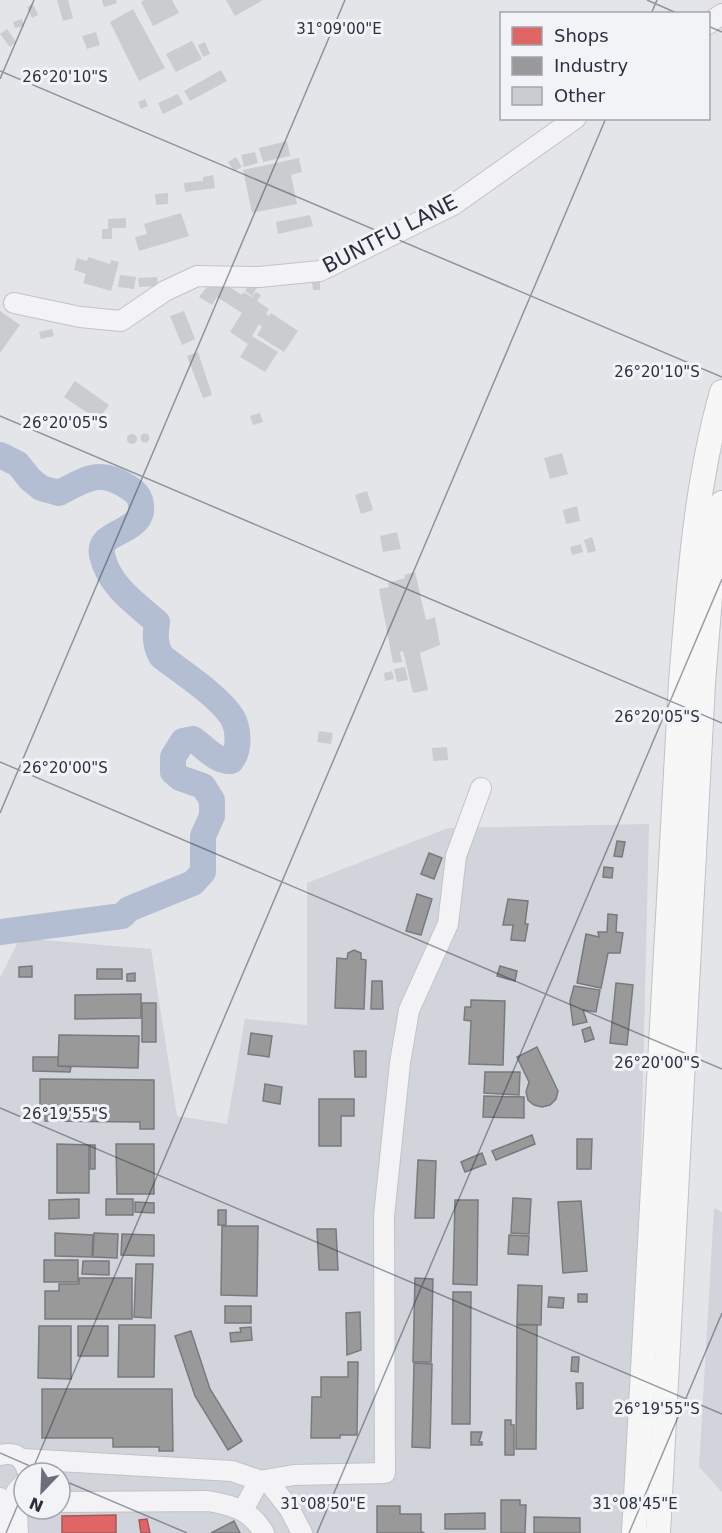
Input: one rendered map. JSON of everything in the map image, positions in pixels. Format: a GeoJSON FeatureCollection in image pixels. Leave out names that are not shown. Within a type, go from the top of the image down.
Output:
{"type":"FeatureCollection","features":[{"type":"Feature","properties":{"kind":"main road"},"geometry":{"type":"LineString","coordinates":[[634,1533],[681,682],[692,547],[713,425],[722,392]]}},
{"type":"Feature","properties":{"kind":"main road"},"geometry":{"type":"LineString","coordinates":[[658,1533],[703,683],[714,548],[722,503]]}},
{"type":"Feature","properties":{"kind":"street","name":"BUNTFU LANE"},"geometry":{"type":"LineString","coordinates":[[14,303],[80,317],[121,321],[165,291],[197,276],[259,277],[320,271],[453,204],[573,120]]}},
{"type":"Feature","properties":{"kind":"street"},"geometry":{"type":"LineString","coordinates":[[243,1510],[260,1481],[294,1475],[384,1473],[384,1216],[400,1064],[409,1010],[448,924],[456,856],[481,788]]}},
{"type":"Feature","properties":{"kind":"street"},"geometry":{"type":"LineString","coordinates":[[0,1455],[11,1453],[20,1461]]}},
{"type":"Feature","properties":{"kind":"street"},"geometry":{"type":"LineString","coordinates":[[72,1467],[232,1471],[270,1484],[289,1508],[302,1533]]}},
{"type":"Feature","properties":{"kind":"street"},"geometry":{"type":"LineString","coordinates":[[72,1502],[208,1501],[230,1504],[254,1518],[264,1533]]}},
{"type":"Feature","properties":{"kind":"shaded area"},"geometry":{"type":"Polygon","coordinates":[[[649,824],[632,1533],[0,1533],[0,978],[20,938],[151,949],[177,1116],[227,1124],[245,1019],[307,1025],[307,883],[448,828],[649,824]]]}},
{"type":"Feature","properties":{"kind":"shaded area"},"geometry":{"type":"Polygon","coordinates":[[[714,1208],[722,1212],[722,1492],[699,1467],[714,1208]]]}},
{"type":"Feature","properties":{"kind":"building: Shops"},"geometry":{"type":"Polygon","coordinates":[[[116,1515],[116,1533],[62,1533],[62,1521],[72,1521],[72,1516],[116,1515]]]}},
{"type":"Feature","properties":{"kind":"building: Shops"},"geometry":{"type":"Polygon","coordinates":[[[147,1519],[150,1533],[141,1533],[139,1520],[147,1519]]]}},
{"type":"Feature","properties":{"kind":"building: Industry"},"geometry":{"type":"Polygon","coordinates":[[[617,841],[625,842],[622,857],[614,856],[617,841]]]}},
{"type":"Feature","properties":{"kind":"building: Industry"},"geometry":{"type":"Polygon","coordinates":[[[429,853],[442,858],[434,879],[421,874],[429,853]]]}},
{"type":"Feature","properties":{"kind":"building: Industry"},"geometry":{"type":"Polygon","coordinates":[[[604,867],[613,868],[612,878],[603,877],[604,867]]]}},
{"type":"Feature","properties":{"kind":"building: Industry"},"geometry":{"type":"Polygon","coordinates":[[[417,894],[432,899],[421,935],[406,931],[417,894]]]}},
{"type":"Feature","properties":{"kind":"building: Industry"},"geometry":{"type":"Polygon","coordinates":[[[508,899],[528,901],[525,941],[511,940],[513,925],[503,925],[508,899]]]}},
{"type":"Feature","properties":{"kind":"building: Industry"},"geometry":{"type":"Polygon","coordinates":[[[608,914],[617,915],[616,932],[623,933],[620,953],[608,953],[601,988],[577,983],[586,934],[599,937],[598,932],[607,932],[608,914]]]}},
{"type":"Feature","properties":{"kind":"building: Industry"},"geometry":{"type":"Polygon","coordinates":[[[354,950],[361,953],[361,959],[366,960],[364,1009],[335,1008],[337,958],[347,959],[348,953],[354,950]]]}},
{"type":"Feature","properties":{"kind":"building: Industry"},"geometry":{"type":"Polygon","coordinates":[[[32,966],[32,977],[19,977],[19,967],[32,966]]]}},
{"type":"Feature","properties":{"kind":"building: Industry"},"geometry":{"type":"Polygon","coordinates":[[[500,966],[517,971],[515,981],[497,976],[500,966]]]}},
{"type":"Feature","properties":{"kind":"building: Industry"},"geometry":{"type":"Polygon","coordinates":[[[97,969],[122,969],[122,979],[97,979],[97,969]]]}},
{"type":"Feature","properties":{"kind":"building: Industry"},"geometry":{"type":"Polygon","coordinates":[[[135,973],[135,981],[127,981],[127,974],[135,973]]]}},
{"type":"Feature","properties":{"kind":"building: Industry"},"geometry":{"type":"Polygon","coordinates":[[[372,981],[382,981],[383,1009],[371,1009],[372,981]]]}},
{"type":"Feature","properties":{"kind":"building: Industry"},"geometry":{"type":"Polygon","coordinates":[[[616,983],[633,985],[627,1045],[610,1043],[616,983]]]}},
{"type":"Feature","properties":{"kind":"building: Industry"},"geometry":{"type":"Polygon","coordinates":[[[574,986],[600,990],[596,1012],[583,1010],[587,1022],[573,1025],[570,1001],[574,986]]]}},
{"type":"Feature","properties":{"kind":"building: Industry"},"geometry":{"type":"Polygon","coordinates":[[[141,994],[141,1018],[75,1019],[75,995],[141,994]]]}},
{"type":"Feature","properties":{"kind":"building: Industry"},"geometry":{"type":"Polygon","coordinates":[[[471,1000],[505,1001],[503,1065],[469,1064],[471,1021],[464,1020],[465,1007],[471,1007],[471,1000]]]}},
{"type":"Feature","properties":{"kind":"building: Industry"},"geometry":{"type":"Polygon","coordinates":[[[142,1003],[156,1003],[156,1042],[142,1042],[142,1003]]]}},
{"type":"Feature","properties":{"kind":"building: Industry"},"geometry":{"type":"Polygon","coordinates":[[[590,1027],[594,1039],[585,1042],[582,1030],[590,1027]]]}},
{"type":"Feature","properties":{"kind":"building: Industry"},"geometry":{"type":"Polygon","coordinates":[[[251,1033],[272,1036],[269,1057],[248,1054],[251,1033]]]}},
{"type":"Feature","properties":{"kind":"building: Industry"},"geometry":{"type":"Polygon","coordinates":[[[59,1035],[139,1036],[138,1068],[58,1066],[59,1035]]]}},
{"type":"Feature","properties":{"kind":"building: Industry"},"geometry":{"type":"Polygon","coordinates":[[[537,1047],[558,1091],[556,1099],[550,1105],[542,1107],[528,1100],[526,1092],[529,1082],[517,1057],[537,1047]]]}},
{"type":"Feature","properties":{"kind":"building: Industry"},"geometry":{"type":"Polygon","coordinates":[[[354,1051],[366,1051],[366,1077],[355,1077],[354,1051]]]}},
{"type":"Feature","properties":{"kind":"building: Industry"},"geometry":{"type":"Polygon","coordinates":[[[33,1057],[58,1057],[58,1066],[71,1067],[70,1072],[33,1071],[33,1057]]]}},
{"type":"Feature","properties":{"kind":"building: Industry"},"geometry":{"type":"Polygon","coordinates":[[[485,1072],[520,1072],[519,1095],[484,1093],[485,1072]]]}},
{"type":"Feature","properties":{"kind":"building: Industry"},"geometry":{"type":"Polygon","coordinates":[[[40,1079],[154,1080],[154,1129],[140,1129],[140,1122],[45,1121],[45,1109],[40,1109],[40,1079]]]}},
{"type":"Feature","properties":{"kind":"building: Industry"},"geometry":{"type":"Polygon","coordinates":[[[265,1084],[282,1087],[280,1104],[263,1101],[265,1084]]]}},
{"type":"Feature","properties":{"kind":"building: Industry"},"geometry":{"type":"Polygon","coordinates":[[[484,1096],[524,1097],[524,1118],[483,1117],[484,1096]]]}},
{"type":"Feature","properties":{"kind":"building: Industry"},"geometry":{"type":"Polygon","coordinates":[[[319,1099],[354,1099],[354,1116],[341,1116],[341,1146],[319,1146],[319,1099]]]}},
{"type":"Feature","properties":{"kind":"building: Industry"},"geometry":{"type":"Polygon","coordinates":[[[532,1135],[535,1144],[496,1160],[492,1151],[532,1135]]]}},
{"type":"Feature","properties":{"kind":"building: Industry"},"geometry":{"type":"Polygon","coordinates":[[[577,1139],[592,1139],[591,1169],[577,1169],[577,1139]]]}},
{"type":"Feature","properties":{"kind":"building: Industry"},"geometry":{"type":"Polygon","coordinates":[[[57,1144],[89,1145],[89,1193],[57,1193],[57,1144]]]}},
{"type":"Feature","properties":{"kind":"building: Industry"},"geometry":{"type":"Polygon","coordinates":[[[116,1144],[154,1144],[154,1194],[117,1194],[116,1144]]]}},
{"type":"Feature","properties":{"kind":"building: Industry"},"geometry":{"type":"Polygon","coordinates":[[[90,1145],[95,1145],[95,1169],[90,1169],[90,1145]]]}},
{"type":"Feature","properties":{"kind":"building: Industry"},"geometry":{"type":"Polygon","coordinates":[[[482,1153],[486,1164],[465,1172],[461,1162],[482,1153]]]}},
{"type":"Feature","properties":{"kind":"building: Industry"},"geometry":{"type":"Polygon","coordinates":[[[418,1160],[436,1161],[434,1218],[415,1218],[418,1160]]]}},
{"type":"Feature","properties":{"kind":"building: Industry"},"geometry":{"type":"Polygon","coordinates":[[[513,1198],[531,1199],[529,1234],[511,1233],[513,1198]]]}},
{"type":"Feature","properties":{"kind":"building: Industry"},"geometry":{"type":"Polygon","coordinates":[[[79,1199],[79,1218],[49,1219],[49,1200],[79,1199]]]}},
{"type":"Feature","properties":{"kind":"building: Industry"},"geometry":{"type":"Polygon","coordinates":[[[106,1199],[133,1199],[133,1215],[106,1215],[106,1199]]]}},
{"type":"Feature","properties":{"kind":"building: Industry"},"geometry":{"type":"Polygon","coordinates":[[[455,1200],[478,1200],[477,1285],[453,1284],[455,1200]]]}},
{"type":"Feature","properties":{"kind":"building: Industry"},"geometry":{"type":"Polygon","coordinates":[[[581,1201],[587,1271],[563,1273],[558,1202],[581,1201]]]}},
{"type":"Feature","properties":{"kind":"building: Industry"},"geometry":{"type":"Polygon","coordinates":[[[135,1202],[154,1203],[154,1213],[135,1212],[135,1202]]]}},
{"type":"Feature","properties":{"kind":"building: Industry"},"geometry":{"type":"Polygon","coordinates":[[[218,1210],[226,1210],[226,1225],[218,1225],[218,1210]]]}},
{"type":"Feature","properties":{"kind":"building: Industry"},"geometry":{"type":"Polygon","coordinates":[[[222,1226],[258,1226],[257,1296],[221,1295],[222,1226]]]}},
{"type":"Feature","properties":{"kind":"building: Industry"},"geometry":{"type":"Polygon","coordinates":[[[317,1229],[336,1229],[338,1270],[319,1270],[317,1229]]]}},
{"type":"Feature","properties":{"kind":"building: Industry"},"geometry":{"type":"Polygon","coordinates":[[[55,1233],[93,1235],[92,1257],[55,1256],[55,1233]]]}},
{"type":"Feature","properties":{"kind":"building: Industry"},"geometry":{"type":"Polygon","coordinates":[[[94,1233],[118,1234],[117,1258],[93,1257],[94,1233]]]}},
{"type":"Feature","properties":{"kind":"building: Industry"},"geometry":{"type":"Polygon","coordinates":[[[122,1234],[154,1235],[154,1256],[121,1255],[122,1234]]]}},
{"type":"Feature","properties":{"kind":"building: Industry"},"geometry":{"type":"Polygon","coordinates":[[[509,1235],[529,1236],[528,1255],[508,1254],[509,1235]]]}},
{"type":"Feature","properties":{"kind":"building: Industry"},"geometry":{"type":"Polygon","coordinates":[[[44,1260],[78,1260],[78,1282],[44,1282],[44,1260]]]}},
{"type":"Feature","properties":{"kind":"building: Industry"},"geometry":{"type":"Polygon","coordinates":[[[83,1261],[109,1261],[109,1275],[82,1274],[83,1261]]]}},
{"type":"Feature","properties":{"kind":"building: Industry"},"geometry":{"type":"Polygon","coordinates":[[[136,1264],[153,1264],[151,1318],[134,1317],[136,1264]]]}},
{"type":"Feature","properties":{"kind":"building: Industry"},"geometry":{"type":"Polygon","coordinates":[[[79,1278],[132,1278],[132,1319],[45,1319],[45,1291],[59,1291],[59,1284],[79,1284],[79,1278]]]}},
{"type":"Feature","properties":{"kind":"building: Industry"},"geometry":{"type":"Polygon","coordinates":[[[415,1278],[433,1279],[431,1362],[413,1362],[415,1278]]]}},
{"type":"Feature","properties":{"kind":"building: Industry"},"geometry":{"type":"Polygon","coordinates":[[[518,1285],[542,1286],[541,1325],[517,1324],[518,1285]]]}},
{"type":"Feature","properties":{"kind":"building: Industry"},"geometry":{"type":"Polygon","coordinates":[[[453,1292],[471,1292],[470,1424],[452,1424],[453,1292]]]}},
{"type":"Feature","properties":{"kind":"building: Industry"},"geometry":{"type":"Polygon","coordinates":[[[578,1294],[587,1294],[587,1302],[578,1302],[578,1294]]]}},
{"type":"Feature","properties":{"kind":"building: Industry"},"geometry":{"type":"Polygon","coordinates":[[[549,1297],[564,1298],[563,1308],[548,1307],[549,1297]]]}},
{"type":"Feature","properties":{"kind":"building: Industry"},"geometry":{"type":"Polygon","coordinates":[[[225,1306],[251,1306],[251,1323],[225,1323],[225,1306]]]}},
{"type":"Feature","properties":{"kind":"building: Industry"},"geometry":{"type":"Polygon","coordinates":[[[360,1312],[361,1350],[347,1355],[346,1313],[360,1312]]]}},
{"type":"Feature","properties":{"kind":"building: Industry"},"geometry":{"type":"Polygon","coordinates":[[[119,1325],[155,1325],[154,1377],[118,1377],[119,1325]]]}},
{"type":"Feature","properties":{"kind":"building: Industry"},"geometry":{"type":"Polygon","coordinates":[[[517,1325],[537,1325],[536,1449],[516,1449],[517,1325]]]}},
{"type":"Feature","properties":{"kind":"building: Industry"},"geometry":{"type":"Polygon","coordinates":[[[39,1326],[71,1326],[71,1379],[38,1378],[39,1326]]]}},
{"type":"Feature","properties":{"kind":"building: Industry"},"geometry":{"type":"Polygon","coordinates":[[[78,1326],[108,1326],[108,1356],[78,1356],[78,1326]]]}},
{"type":"Feature","properties":{"kind":"building: Industry"},"geometry":{"type":"Polygon","coordinates":[[[251,1327],[252,1340],[231,1342],[230,1333],[241,1332],[240,1328],[251,1327]]]}},
{"type":"Feature","properties":{"kind":"building: Industry"},"geometry":{"type":"Polygon","coordinates":[[[191,1331],[210,1389],[242,1441],[228,1450],[195,1396],[175,1336],[191,1331]]]}},
{"type":"Feature","properties":{"kind":"building: Industry"},"geometry":{"type":"Polygon","coordinates":[[[572,1357],[579,1357],[578,1372],[571,1371],[572,1357]]]}},
{"type":"Feature","properties":{"kind":"building: Industry"},"geometry":{"type":"Polygon","coordinates":[[[348,1362],[358,1362],[357,1435],[340,1435],[340,1438],[311,1438],[312,1397],[321,1397],[321,1377],[348,1377],[348,1362]]]}},
{"type":"Feature","properties":{"kind":"building: Industry"},"geometry":{"type":"Polygon","coordinates":[[[414,1363],[432,1364],[430,1448],[412,1447],[414,1363]]]}},
{"type":"Feature","properties":{"kind":"building: Industry"},"geometry":{"type":"Polygon","coordinates":[[[576,1383],[583,1383],[583,1408],[577,1409],[576,1383]]]}},
{"type":"Feature","properties":{"kind":"building: Industry"},"geometry":{"type":"Polygon","coordinates":[[[42,1389],[172,1389],[173,1451],[159,1451],[159,1447],[113,1447],[113,1438],[42,1438],[42,1389]]]}},
{"type":"Feature","properties":{"kind":"building: Industry"},"geometry":{"type":"Polygon","coordinates":[[[505,1420],[511,1420],[511,1425],[514,1425],[514,1455],[505,1455],[505,1420]]]}},
{"type":"Feature","properties":{"kind":"building: Industry"},"geometry":{"type":"Polygon","coordinates":[[[471,1432],[482,1432],[479,1442],[482,1442],[482,1445],[471,1445],[471,1432]]]}},
{"type":"Feature","properties":{"kind":"building: Industry"},"geometry":{"type":"Polygon","coordinates":[[[501,1500],[520,1500],[520,1505],[526,1505],[525,1533],[501,1533],[501,1500]]]}},
{"type":"Feature","properties":{"kind":"building: Industry"},"geometry":{"type":"Polygon","coordinates":[[[377,1506],[400,1506],[400,1514],[421,1514],[421,1531],[424,1533],[377,1533],[377,1506]]]}},
{"type":"Feature","properties":{"kind":"building: Industry"},"geometry":{"type":"Polygon","coordinates":[[[485,1513],[485,1529],[445,1529],[445,1514],[485,1513]]]}},
{"type":"Feature","properties":{"kind":"building: Industry"},"geometry":{"type":"Polygon","coordinates":[[[534,1517],[580,1518],[580,1533],[534,1533],[534,1517]]]}},
{"type":"Feature","properties":{"kind":"building: Industry"},"geometry":{"type":"Polygon","coordinates":[[[234,1521],[240,1533],[211,1533],[234,1521]]]}},
{"type":"Feature","properties":{"kind":"building: Other"},"geometry":{"type":"Polygon","coordinates":[[[57,0],[68,0],[73,18],[63,21],[57,0]]]}},
{"type":"Feature","properties":{"kind":"building: Other"},"geometry":{"type":"Polygon","coordinates":[[[102,0],[116,0],[117,3],[104,7],[102,0]]]}},
{"type":"Feature","properties":{"kind":"building: Other"},"geometry":{"type":"Polygon","coordinates":[[[144,0],[172,0],[179,13],[153,26],[141,2],[144,0]]]}},
{"type":"Feature","properties":{"kind":"building: Other"},"geometry":{"type":"Polygon","coordinates":[[[226,0],[263,0],[235,16],[226,0]]]}},
{"type":"Feature","properties":{"kind":"building: Other"},"geometry":{"type":"Polygon","coordinates":[[[33,4],[38,15],[32,18],[27,7],[33,4]]]}},
{"type":"Feature","properties":{"kind":"building: Other"},"geometry":{"type":"Polygon","coordinates":[[[133,9],[165,68],[139,81],[110,22],[133,9]]]}},
{"type":"Feature","properties":{"kind":"building: Other"},"geometry":{"type":"Polygon","coordinates":[[[22,19],[24,26],[15,28],[13,22],[22,19]]]}},
{"type":"Feature","properties":{"kind":"building: Other"},"geometry":{"type":"Polygon","coordinates":[[[7,29],[16,42],[10,47],[0,34],[7,29]]]}},
{"type":"Feature","properties":{"kind":"building: Other"},"geometry":{"type":"Polygon","coordinates":[[[96,32],[100,45],[87,49],[82,36],[96,32]]]}},
{"type":"Feature","properties":{"kind":"building: Other"},"geometry":{"type":"Polygon","coordinates":[[[192,41],[202,59],[176,72],[166,54],[192,41]]]}},
{"type":"Feature","properties":{"kind":"building: Other"},"geometry":{"type":"Polygon","coordinates":[[[205,42],[210,54],[203,57],[198,45],[205,42]]]}},
{"type":"Feature","properties":{"kind":"building: Other"},"geometry":{"type":"Polygon","coordinates":[[[221,70],[227,81],[190,101],[184,91],[221,70]]]}},
{"type":"Feature","properties":{"kind":"building: Other"},"geometry":{"type":"Polygon","coordinates":[[[178,94],[183,104],[163,114],[158,103],[178,94]]]}},
{"type":"Feature","properties":{"kind":"building: Other"},"geometry":{"type":"Polygon","coordinates":[[[145,99],[148,106],[141,109],[138,102],[145,99]]]}},
{"type":"Feature","properties":{"kind":"building: Other"},"geometry":{"type":"Polygon","coordinates":[[[287,141],[290,156],[263,162],[259,148],[287,141]]]}},
{"type":"Feature","properties":{"kind":"building: Other"},"geometry":{"type":"Polygon","coordinates":[[[255,152],[258,163],[244,167],[241,155],[255,152]]]}},
{"type":"Feature","properties":{"kind":"building: Other"},"geometry":{"type":"Polygon","coordinates":[[[236,157],[242,167],[234,171],[228,162],[236,157]]]}},
{"type":"Feature","properties":{"kind":"building: Other"},"geometry":{"type":"Polygon","coordinates":[[[299,158],[302,172],[291,175],[297,204],[252,213],[243,170],[299,158]]]}},
{"type":"Feature","properties":{"kind":"building: Other"},"geometry":{"type":"Polygon","coordinates":[[[213,175],[215,188],[185,192],[184,183],[203,181],[203,177],[213,175]]]}},
{"type":"Feature","properties":{"kind":"building: Other"},"geometry":{"type":"Polygon","coordinates":[[[168,193],[168,204],[156,205],[155,194],[168,193]]]}},
{"type":"Feature","properties":{"kind":"building: Other"},"geometry":{"type":"Polygon","coordinates":[[[181,213],[189,236],[139,251],[135,237],[147,234],[144,224],[181,213]]]}},
{"type":"Feature","properties":{"kind":"building: Other"},"geometry":{"type":"Polygon","coordinates":[[[310,215],[313,226],[278,234],[276,222],[310,215]]]}},
{"type":"Feature","properties":{"kind":"building: Other"},"geometry":{"type":"Polygon","coordinates":[[[126,218],[126,228],[112,228],[112,239],[102,239],[102,229],[108,229],[108,219],[126,218]]]}},
{"type":"Feature","properties":{"kind":"building: Other"},"geometry":{"type":"Polygon","coordinates":[[[88,257],[110,264],[111,260],[119,262],[111,291],[83,283],[86,274],[74,270],[77,258],[87,261],[88,257]]]}},
{"type":"Feature","properties":{"kind":"building: Other"},"geometry":{"type":"Polygon","coordinates":[[[120,275],[136,277],[134,289],[118,287],[120,275]]]}},
{"type":"Feature","properties":{"kind":"building: Other"},"geometry":{"type":"Polygon","coordinates":[[[157,277],[158,286],[139,287],[138,278],[157,277]]]}},
{"type":"Feature","properties":{"kind":"building: Other"},"geometry":{"type":"Polygon","coordinates":[[[320,280],[320,290],[313,290],[312,281],[320,280]]]}},
{"type":"Feature","properties":{"kind":"building: Other"},"geometry":{"type":"Polygon","coordinates":[[[211,282],[219,287],[222,282],[242,295],[243,292],[252,297],[256,292],[261,295],[257,301],[269,309],[266,314],[269,316],[271,313],[298,331],[284,352],[257,335],[262,327],[259,324],[252,336],[278,352],[265,372],[240,357],[248,344],[230,332],[242,313],[217,297],[212,305],[199,297],[211,282]]]}},
{"type":"Feature","properties":{"kind":"building: Other"},"geometry":{"type":"Polygon","coordinates":[[[250,283],[257,288],[252,296],[245,291],[250,283]]]}},
{"type":"Feature","properties":{"kind":"building: Other"},"geometry":{"type":"Polygon","coordinates":[[[0,311],[20,325],[0,353],[0,311]]]}},
{"type":"Feature","properties":{"kind":"building: Other"},"geometry":{"type":"Polygon","coordinates":[[[184,311],[195,339],[182,345],[170,316],[184,311]]]}},
{"type":"Feature","properties":{"kind":"building: Other"},"geometry":{"type":"Polygon","coordinates":[[[52,329],[54,336],[41,339],[39,332],[52,329]]]}},
{"type":"Feature","properties":{"kind":"building: Other"},"geometry":{"type":"Polygon","coordinates":[[[198,352],[212,395],[203,398],[187,356],[198,352]]]}},
{"type":"Feature","properties":{"kind":"building: Other"},"geometry":{"type":"Polygon","coordinates":[[[75,381],[109,405],[98,420],[64,397],[75,381]]]}},
{"type":"Feature","properties":{"kind":"building: Other"},"geometry":{"type":"Polygon","coordinates":[[[260,413],[263,422],[253,425],[250,416],[260,413]]]}},
{"type":"Feature","properties":{"kind":"building: Other"},"geometry":{"type":"Polygon","coordinates":[[[132,434],[137,439],[132,444],[127,439],[132,434]]]}},
{"type":"Feature","properties":{"kind":"building: Other"},"geometry":{"type":"Polygon","coordinates":[[[145,434],[149,438],[145,442],[141,438],[145,434]]]}},
{"type":"Feature","properties":{"kind":"building: Other"},"geometry":{"type":"Polygon","coordinates":[[[562,453],[568,474],[550,479],[544,458],[562,453]]]}},
{"type":"Feature","properties":{"kind":"building: Other"},"geometry":{"type":"Polygon","coordinates":[[[367,491],[373,510],[361,514],[355,495],[367,491]]]}},
{"type":"Feature","properties":{"kind":"building: Other"},"geometry":{"type":"Polygon","coordinates":[[[577,506],[580,521],[566,524],[563,510],[577,506]]]}},
{"type":"Feature","properties":{"kind":"building: Other"},"geometry":{"type":"Polygon","coordinates":[[[397,532],[401,549],[383,552],[380,536],[397,532]]]}},
{"type":"Feature","properties":{"kind":"building: Other"},"geometry":{"type":"Polygon","coordinates":[[[592,537],[596,551],[588,553],[584,540],[592,537]]]}},
{"type":"Feature","properties":{"kind":"building: Other"},"geometry":{"type":"Polygon","coordinates":[[[581,544],[583,552],[572,555],[570,547],[581,544]]]}},
{"type":"Feature","properties":{"kind":"building: Other"},"geometry":{"type":"Polygon","coordinates":[[[415,572],[426,620],[435,617],[440,645],[420,653],[428,690],[413,693],[403,651],[400,652],[402,662],[393,663],[379,589],[389,587],[388,583],[415,572]]]}},
{"type":"Feature","properties":{"kind":"building: Other"},"geometry":{"type":"Polygon","coordinates":[[[405,667],[408,680],[397,682],[394,669],[405,667]]]}},
{"type":"Feature","properties":{"kind":"building: Other"},"geometry":{"type":"Polygon","coordinates":[[[392,671],[394,679],[385,681],[384,673],[392,671]]]}},
{"type":"Feature","properties":{"kind":"building: Other"},"geometry":{"type":"Polygon","coordinates":[[[319,731],[333,733],[331,744],[317,742],[319,731]]]}},
{"type":"Feature","properties":{"kind":"building: Other"},"geometry":{"type":"Polygon","coordinates":[[[447,747],[448,760],[433,761],[432,748],[447,747]]]}},
{"type":"Feature","properties":{"kind":"waterway"},"geometry":{"type":"LineString","coordinates":[[0,455],[18,464],[41,488],[59,493],[85,480],[101,477],[118,481],[137,494],[141,511],[137,520],[107,540],[102,546],[105,566],[124,593],[157,622],[156,640],[161,656],[226,709],[232,717],[237,733],[236,751],[231,761],[216,757],[193,739],[183,741],[173,757],[173,772],[180,778],[203,786],[212,800],[212,816],[203,836],[203,872],[193,883],[129,909],[122,916],[0,932]]}}]}
